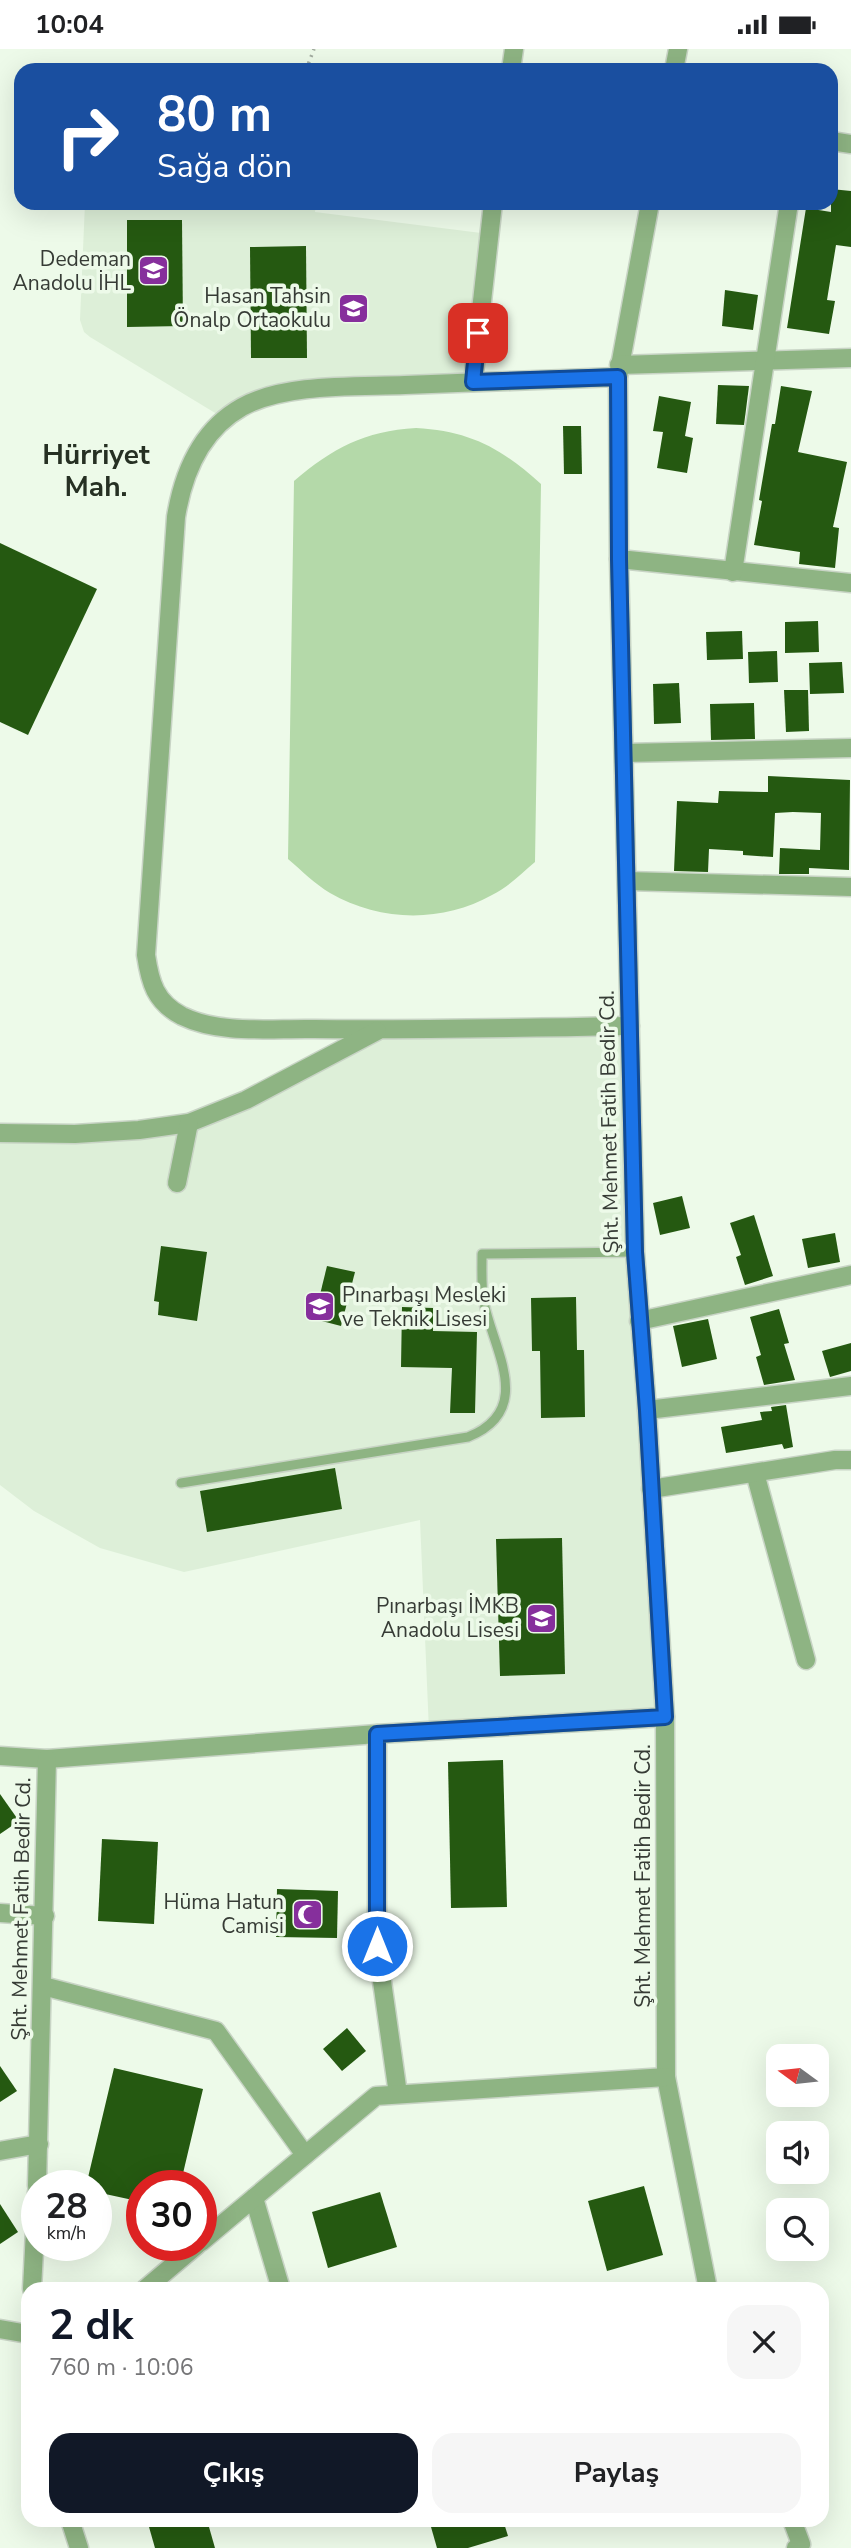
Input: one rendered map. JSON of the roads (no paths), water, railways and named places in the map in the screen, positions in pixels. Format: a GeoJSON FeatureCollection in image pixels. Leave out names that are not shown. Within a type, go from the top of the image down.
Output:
{"type":"FeatureCollection","features":[{"type":"Feature","properties":{"kind":"street"},"geometry":{"type":"LineString","coordinates":[[473,382],[492,210]]}},
{"type":"Feature","properties":{"kind":"street","name":"Şht. Mehmet Fatih Bedir Cd."},"geometry":{"type":"LineString","coordinates":[[649,210],[619,371],[619,559],[635,1252],[665,1717],[666,2077],[707,2282]]}},
{"type":"Feature","properties":{"kind":"street"},"geometry":{"type":"LineString","coordinates":[[733,572],[788,210]]}},
{"type":"Feature","properties":{"kind":"street"},"geometry":{"type":"LineString","coordinates":[[630,1026],[379,1030],[241,1028],[206,1024],[182,1016],[166,1005],[150,985],[146,955],[176,517],[181,487],[205,439],[225,419],[243,406],[307,389],[473,382],[765,361],[851,358]]}},
{"type":"Feature","properties":{"kind":"street"},"geometry":{"type":"LineString","coordinates":[[619,559],[851,583]]}},
{"type":"Feature","properties":{"kind":"street"},"geometry":{"type":"LineString","coordinates":[[624,753],[851,748]]}},
{"type":"Feature","properties":{"kind":"street"},"geometry":{"type":"LineString","coordinates":[[627,881],[851,887]]}},
{"type":"Feature","properties":{"kind":"street"},"geometry":{"type":"LineString","coordinates":[[0,1133],[88,1133],[189,1123],[246,1100],[379,1030]]}},
{"type":"Feature","properties":{"kind":"street"},"geometry":{"type":"LineString","coordinates":[[177,1183],[189,1123]]}},
{"type":"Feature","properties":{"kind":"street"},"geometry":{"type":"LineString","coordinates":[[639,1321],[851,1275]]}},
{"type":"Feature","properties":{"kind":"street"},"geometry":{"type":"LineString","coordinates":[[647,1410],[851,1386]]}},
{"type":"Feature","properties":{"kind":"street"},"geometry":{"type":"LineString","coordinates":[[651,1489],[835,1460],[851,1460]]}},
{"type":"Feature","properties":{"kind":"street"},"geometry":{"type":"LineString","coordinates":[[755,1473],[806,1660]]}},
{"type":"Feature","properties":{"kind":"street"},"geometry":{"type":"LineString","coordinates":[[0,1756],[47,1759],[377,1734],[665,1717]]}},
{"type":"Feature","properties":{"kind":"street"},"geometry":{"type":"LineString","coordinates":[[377,1734],[377,1946],[398,2094]]}},
{"type":"Feature","properties":{"kind":"street","name":"Şht. Mehmet Fatih Bedir Cd."},"geometry":{"type":"LineString","coordinates":[[38,2170],[47,1759]]}},
{"type":"Feature","properties":{"kind":"street"},"geometry":{"type":"LineString","coordinates":[[0,1913],[45,1916]]}},
{"type":"Feature","properties":{"kind":"street"},"geometry":{"type":"LineString","coordinates":[[43,1986],[216,2031],[305,2155]]}},
{"type":"Feature","properties":{"kind":"street"},"geometry":{"type":"LineString","coordinates":[[217,2229],[376,2096],[666,2077]]}},
{"type":"Feature","properties":{"kind":"street"},"geometry":{"type":"LineString","coordinates":[[0,2151],[39,2144]]}},
{"type":"Feature","properties":{"kind":"street"},"geometry":{"type":"LineString","coordinates":[[254,2197],[279,2282]]}},
{"type":"Feature","properties":{"kind":"street"},"geometry":{"type":"LineString","coordinates":[[32,2282],[33,2261]]}},
{"type":"Feature","properties":{"kind":"street"},"geometry":{"type":"LineString","coordinates":[[153,2282],[179,2261]]}},
{"type":"Feature","properties":{"kind":"street"},"geometry":{"type":"LineString","coordinates":[[0,2329],[21,2332]]}},
{"type":"Feature","properties":{"kind":"street"},"geometry":{"type":"LineString","coordinates":[[72,2527],[79,2548]]}},
{"type":"Feature","properties":{"kind":"street"},"geometry":{"type":"LineString","coordinates":[[795,2527],[801,2544],[796,2548]]}},
{"type":"Feature","properties":{"kind":"lane"},"geometry":{"type":"LineString","coordinates":[[181,1483],[468,1437],[483,1431],[493,1424],[498,1416],[504,1395],[504,1383],[502,1360],[485,1306],[482,1254],[635,1252]]}},
{"type":"Feature","properties":{"kind":"place","name":"Dedeman Anadolu İHL"},"geometry":{"type":"Point","coordinates":[154,271]}},
{"type":"Feature","properties":{"kind":"place","name":"Hasan Tahsin Önalp Ortaokulu"},"geometry":{"type":"Point","coordinates":[354,308]}},
{"type":"Feature","properties":{"kind":"place","name":"Pınarbaşı Mesleki ve Teknik Lisesi"},"geometry":{"type":"Point","coordinates":[319,1307]}},
{"type":"Feature","properties":{"kind":"place","name":"Pınarbaşı İMKB Anadolu Lisesi"},"geometry":{"type":"Point","coordinates":[542,1618]}},
{"type":"Feature","properties":{"kind":"place","name":"Hüma Hatun Camisi"},"geometry":{"type":"Point","coordinates":[307,1914]}},
{"type":"Feature","properties":{"kind":"district","name":"Hürriyet Mah."},"geometry":{"type":"Point","coordinates":[96,470]}}]}
